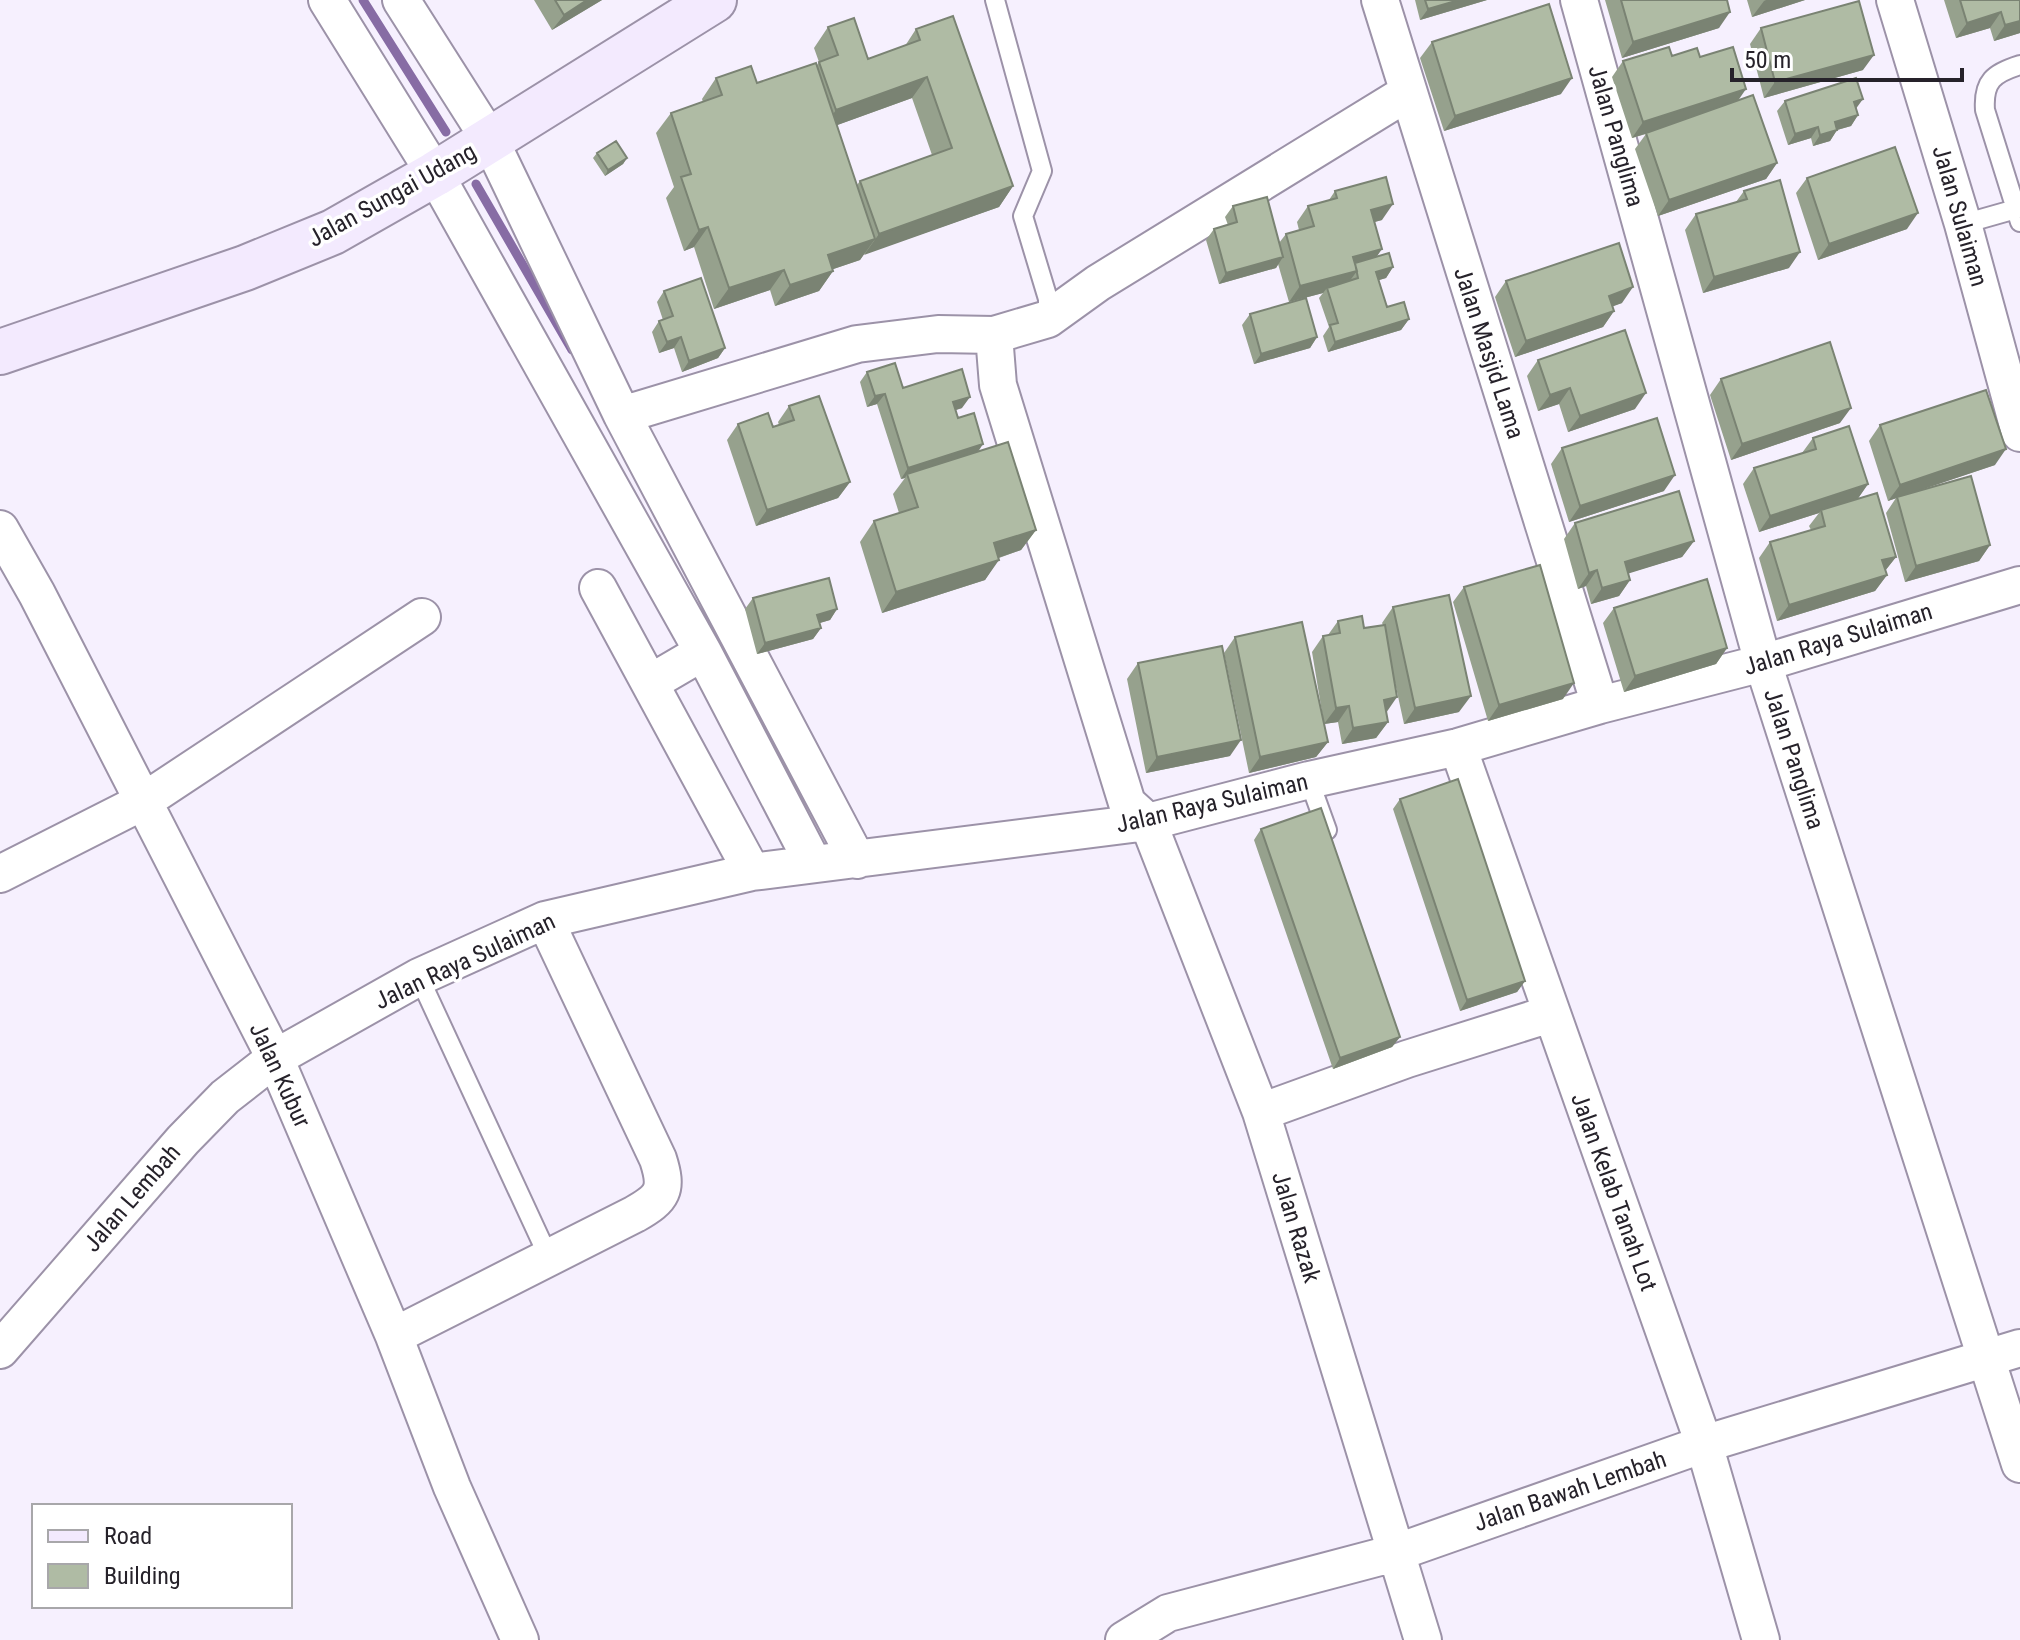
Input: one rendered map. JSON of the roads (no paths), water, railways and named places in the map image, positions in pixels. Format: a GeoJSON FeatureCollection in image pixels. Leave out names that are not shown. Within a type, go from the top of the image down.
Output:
{"type":"FeatureCollection","features":[{"type":"Feature","properties":{"kind":"street"},"geometry":{"type":"LineString","coordinates":[[327,0],[435,174],[703,652],[813,863]]}},
{"type":"Feature","properties":{"kind":"street"},"geometry":{"type":"LineString","coordinates":[[401,0],[490,140],[622,415],[857,860]]}},
{"type":"Feature","properties":{"kind":"street","name":"Jalan Sungai Udang"},"geometry":{"type":"LineString","coordinates":[[0,352],[245,268],[318,238],[435,174],[714,0]]}},
{"type":"Feature","properties":{"kind":"street","name":"Jalan Masjid Lama"},"geometry":{"type":"LineString","coordinates":[[1380,0],[1600,705]]}},
{"type":"Feature","properties":{"kind":"street","name":"Jalan Panglima"},"geometry":{"type":"LineString","coordinates":[[1579,0],[1763,663],[2004,1353],[2020,1464]]}},
{"type":"Feature","properties":{"kind":"street","name":"Jalan Sulaiman"},"geometry":{"type":"LineString","coordinates":[[1895,0],[1963,224],[2020,433]]}},
{"type":"Feature","properties":{"kind":"street"},"geometry":{"type":"LineString","coordinates":[[622,415],[857,344],[938,334],[994,335],[1048,319],[1098,283],[1407,93]]}},
{"type":"Feature","properties":{"kind":"street","name":"Jalan Razak"},"geometry":{"type":"LineString","coordinates":[[994,335],[998,385],[1127,803],[1148,822],[1261,1112],[1423,1640]]}},
{"type":"Feature","properties":{"kind":"street","name":"Jalan Kubur"},"geometry":{"type":"LineString","coordinates":[[0,529],[37,594],[275,1058],[394,1336],[452,1487],[520,1640]]}},
{"type":"Feature","properties":{"kind":"street","name":"Jalan Raya Sulaiman"},"geometry":{"type":"LineString","coordinates":[[275,1058],[419,977],[545,920],[752,872],[1148,822],[1309,780],[1458,747],[1600,705],[1763,663],[2020,585]]}},
{"type":"Feature","properties":{"kind":"street"},"geometry":{"type":"LineString","coordinates":[[598,588],[752,872]]}},
{"type":"Feature","properties":{"kind":"street"},"geometry":{"type":"LineString","coordinates":[[0,874],[144,801],[422,617]]}},
{"type":"Feature","properties":{"kind":"street"},"geometry":{"type":"LineString","coordinates":[[650,683],[703,652]]}},
{"type":"Feature","properties":{"kind":"street","name":"Jalan Kelab Tanah Lot"},"geometry":{"type":"LineString","coordinates":[[1458,747],[1704,1444],[1761,1640]]}},
{"type":"Feature","properties":{"kind":"street"},"geometry":{"type":"LineString","coordinates":[[394,1336],[656,1201],[665,1179],[545,920]]}},
{"type":"Feature","properties":{"kind":"street"},"geometry":{"type":"LineString","coordinates":[[1261,1112],[1405,1052],[1550,1014]]}},
{"type":"Feature","properties":{"kind":"street","name":"Jalan Lembah"},"geometry":{"type":"LineString","coordinates":[[0,1350],[183,1140],[225,1097],[275,1058]]}},
{"type":"Feature","properties":{"kind":"street","name":"Jalan Bawah Lembah"},"geometry":{"type":"LineString","coordinates":[[1124,1640],[1168,1613],[1395,1553],[1704,1444],[2004,1353]]}},
{"type":"Feature","properties":{"kind":"lane"},"geometry":{"type":"LineString","coordinates":[[995,0],[1042,171],[1023,216],[1048,299],[1048,319]]}},
{"type":"Feature","properties":{"kind":"lane"},"geometry":{"type":"LineString","coordinates":[[1963,224],[2018,215],[1985,110],[1984,93],[1992,78],[2020,65]]}},
{"type":"Feature","properties":{"kind":"lane"},"geometry":{"type":"LineString","coordinates":[[1309,780],[1335,853]]}},
{"type":"Feature","properties":{"kind":"lane"},"geometry":{"type":"LineString","coordinates":[[419,977],[549,1258]]}},
{"type":"Feature","properties":{"kind":"waterway"},"geometry":{"type":"LineString","coordinates":[[363,0],[446,132]]}},
{"type":"Feature","properties":{"kind":"waterway"},"geometry":{"type":"LineString","coordinates":[[476,184],[572,350]]}}]}
